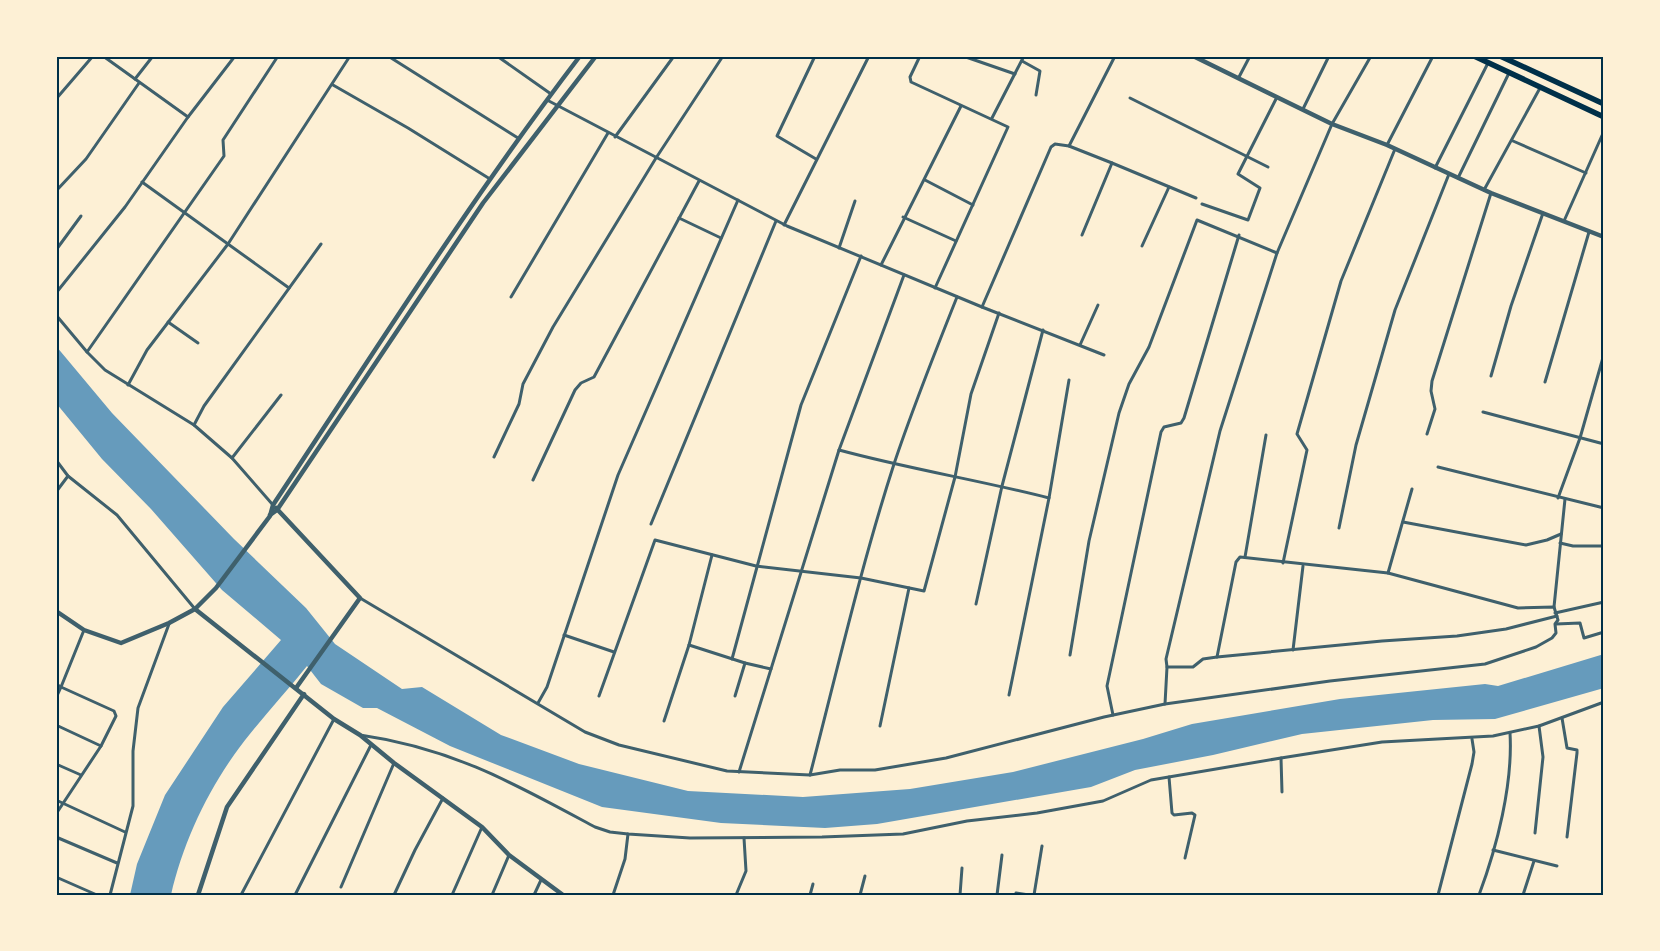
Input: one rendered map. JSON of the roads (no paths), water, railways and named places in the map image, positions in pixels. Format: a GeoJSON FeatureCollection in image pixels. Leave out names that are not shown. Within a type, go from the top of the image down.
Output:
{"type":"FeatureCollection","features":[{"type":"Feature","properties":{"kind":"highway"},"geometry":{"type":"LineString","coordinates":[[1474,56],[1604,116]]}},
{"type":"Feature","properties":{"kind":"highway"},"geometry":{"type":"LineString","coordinates":[[1502,57],[1604,104]]}},
{"type":"Feature","properties":{"kind":"street"},"geometry":{"type":"LineString","coordinates":[[56,98],[93,56]]}},
{"type":"Feature","properties":{"kind":"street"},"geometry":{"type":"LineString","coordinates":[[104,56],[188,117]]}},
{"type":"Feature","properties":{"kind":"street"},"geometry":{"type":"LineString","coordinates":[[135,79],[152,56]]}},
{"type":"Feature","properties":{"kind":"street"},"geometry":{"type":"LineString","coordinates":[[56,293],[142,182],[188,117],[235,56]]}},
{"type":"Feature","properties":{"kind":"street"},"geometry":{"type":"LineString","coordinates":[[86,352],[224,156],[223,140],[278,56]]}},
{"type":"Feature","properties":{"kind":"street"},"geometry":{"type":"LineString","coordinates":[[128,385],[148,350],[228,244],[350,56]]}},
{"type":"Feature","properties":{"kind":"street"},"geometry":{"type":"LineString","coordinates":[[388,56],[518,138]]}},
{"type":"Feature","properties":{"kind":"street"},"geometry":{"type":"LineString","coordinates":[[497,56],[551,94]]}},
{"type":"Feature","properties":{"kind":"street"},"geometry":{"type":"LineString","coordinates":[[270,516],[273,505],[518,138],[580,56]]}},
{"type":"Feature","properties":{"kind":"street"},"geometry":{"type":"LineString","coordinates":[[56,611],[84,630],[121,643],[169,623],[195,609],[216,588],[270,516],[277,510],[483,203],[596,56]]}},
{"type":"Feature","properties":{"kind":"street"},"geometry":{"type":"LineString","coordinates":[[615,137],[674,56]]}},
{"type":"Feature","properties":{"kind":"street"},"geometry":{"type":"LineString","coordinates":[[494,457],[519,404],[523,384],[532,368],[656,158],[723,56]]}},
{"type":"Feature","properties":{"kind":"street"},"geometry":{"type":"LineString","coordinates":[[815,56],[777,136],[816,159]]}},
{"type":"Feature","properties":{"kind":"street"},"geometry":{"type":"LineString","coordinates":[[784,225],[869,56]]}},
{"type":"Feature","properties":{"kind":"street"},"geometry":{"type":"LineString","coordinates":[[920,56],[910,77],[911,82],[1007,125],[1008,131],[935,288]]}},
{"type":"Feature","properties":{"kind":"street"},"geometry":{"type":"LineString","coordinates":[[963,56],[1015,74]]}},
{"type":"Feature","properties":{"kind":"street"},"geometry":{"type":"LineString","coordinates":[[992,118],[1024,56]]}},
{"type":"Feature","properties":{"kind":"street"},"geometry":{"type":"LineString","coordinates":[[1069,146],[1115,56]]}},
{"type":"Feature","properties":{"kind":"street"},"geometry":{"type":"LineString","coordinates":[[1194,56],[1332,124],[1387,145],[1491,193],[1604,237]]}},
{"type":"Feature","properties":{"kind":"street"},"geometry":{"type":"LineString","coordinates":[[1239,78],[1250,56]]}},
{"type":"Feature","properties":{"kind":"street"},"geometry":{"type":"LineString","coordinates":[[1303,109],[1329,56]]}},
{"type":"Feature","properties":{"kind":"street"},"geometry":{"type":"LineString","coordinates":[[1166,704],[1166,659],[1220,431],[1277,252],[1332,124],[1371,56]]}},
{"type":"Feature","properties":{"kind":"street"},"geometry":{"type":"LineString","coordinates":[[1387,145],[1433,56]]}},
{"type":"Feature","properties":{"kind":"street"},"geometry":{"type":"LineString","coordinates":[[1022,61],[1040,71],[1036,95]]}},
{"type":"Feature","properties":{"kind":"street"},"geometry":{"type":"LineString","coordinates":[[1435,168],[1488,63]]}},
{"type":"Feature","properties":{"kind":"street"},"geometry":{"type":"LineString","coordinates":[[1458,179],[1509,73]]}},
{"type":"Feature","properties":{"kind":"street"},"geometry":{"type":"LineString","coordinates":[[56,191],[86,159],[139,83]]}},
{"type":"Feature","properties":{"kind":"street"},"geometry":{"type":"LineString","coordinates":[[332,85],[408,128],[490,180]]}},
{"type":"Feature","properties":{"kind":"street"},"geometry":{"type":"LineString","coordinates":[[1484,190],[1513,141],[1540,87]]}},
{"type":"Feature","properties":{"kind":"street"},"geometry":{"type":"LineString","coordinates":[[1202,204],[1248,220],[1261,189],[1238,175],[1278,96]]}},
{"type":"Feature","properties":{"kind":"street"},"geometry":{"type":"LineString","coordinates":[[1130,98],[1268,166]]}},
{"type":"Feature","properties":{"kind":"street"},"geometry":{"type":"LineString","coordinates":[[547,100],[784,225],[957,297],[1104,354]]}},
{"type":"Feature","properties":{"kind":"street"},"geometry":{"type":"LineString","coordinates":[[881,265],[903,217],[925,180],[961,106]]}},
{"type":"Feature","properties":{"kind":"street"},"geometry":{"type":"LineString","coordinates":[[1564,221],[1604,131]]}},
{"type":"Feature","properties":{"kind":"street"},"geometry":{"type":"LineString","coordinates":[[511,297],[608,133]]}},
{"type":"Feature","properties":{"kind":"street"},"geometry":{"type":"LineString","coordinates":[[1513,141],[1586,173]]}},
{"type":"Feature","properties":{"kind":"street"},"geometry":{"type":"LineString","coordinates":[[982,307],[1051,147],[1059,143],[1069,146],[1196,198]]}},
{"type":"Feature","properties":{"kind":"street"},"geometry":{"type":"LineString","coordinates":[[1283,563],[1307,450],[1298,434],[1341,282],[1395,149]]}},
{"type":"Feature","properties":{"kind":"street"},"geometry":{"type":"LineString","coordinates":[[1082,235],[1112,163]]}},
{"type":"Feature","properties":{"kind":"street"},"geometry":{"type":"LineString","coordinates":[[1339,528],[1356,445],[1395,310],[1450,174]]}},
{"type":"Feature","properties":{"kind":"street"},"geometry":{"type":"LineString","coordinates":[[925,180],[974,205]]}},
{"type":"Feature","properties":{"kind":"street"},"geometry":{"type":"LineString","coordinates":[[533,480],[575,390],[581,383],[594,377],[699,181]]}},
{"type":"Feature","properties":{"kind":"street"},"geometry":{"type":"LineString","coordinates":[[142,182],[290,288]]}},
{"type":"Feature","properties":{"kind":"street"},"geometry":{"type":"LineString","coordinates":[[1142,246],[1169,186]]}},
{"type":"Feature","properties":{"kind":"street"},"geometry":{"type":"LineString","coordinates":[[1427,434],[1435,409],[1431,390],[1432,382],[1491,193]]}},
{"type":"Feature","properties":{"kind":"street"},"geometry":{"type":"LineString","coordinates":[[538,704],[547,687],[618,475],[738,200]]}},
{"type":"Feature","properties":{"kind":"street"},"geometry":{"type":"LineString","coordinates":[[839,248],[855,201]]}},
{"type":"Feature","properties":{"kind":"street"},"geometry":{"type":"LineString","coordinates":[[1491,376],[1511,306],[1543,213]]}},
{"type":"Feature","properties":{"kind":"street"},"geometry":{"type":"LineString","coordinates":[[56,250],[81,216]]}},
{"type":"Feature","properties":{"kind":"street"},"geometry":{"type":"LineString","coordinates":[[903,217],[956,241]]}},
{"type":"Feature","properties":{"kind":"street"},"geometry":{"type":"LineString","coordinates":[[679,218],[721,238]]}},
{"type":"Feature","properties":{"kind":"street"},"geometry":{"type":"LineString","coordinates":[[1070,655],[1089,541],[1119,413],[1129,384],[1149,347],[1197,220],[1239,235],[1277,252]]}},
{"type":"Feature","properties":{"kind":"street"},"geometry":{"type":"LineString","coordinates":[[651,524],[776,221]]}},
{"type":"Feature","properties":{"kind":"street"},"geometry":{"type":"LineString","coordinates":[[1545,382],[1589,232]]}},
{"type":"Feature","properties":{"kind":"street"},"geometry":{"type":"LineString","coordinates":[[1113,715],[1108,686],[1161,432],[1164,427],[1181,423],[1184,418],[1239,235]]}},
{"type":"Feature","properties":{"kind":"street"},"geometry":{"type":"LineString","coordinates":[[194,425],[204,406],[321,244]]}},
{"type":"Feature","properties":{"kind":"street"},"geometry":{"type":"LineString","coordinates":[[732,659],[801,405],[861,256]]}},
{"type":"Feature","properties":{"kind":"street"},"geometry":{"type":"LineString","coordinates":[[739,772],[839,450],[904,275]]}},
{"type":"Feature","properties":{"kind":"street"},"geometry":{"type":"LineString","coordinates":[[810,775],[861,578],[894,465],[925,377],[957,297]]}},
{"type":"Feature","properties":{"kind":"street"},"geometry":{"type":"LineString","coordinates":[[1080,345],[1098,305]]}},
{"type":"Feature","properties":{"kind":"street"},"geometry":{"type":"LineString","coordinates":[[598,696],[655,540],[756,566],[861,578],[924,591],[955,477],[971,394],[999,313]]}},
{"type":"Feature","properties":{"kind":"street"},"geometry":{"type":"LineString","coordinates":[[56,315],[86,352],[105,370],[194,425],[232,458],[277,510],[360,598],[585,732],[619,745],[727,771],[810,775],[840,770],[875,770],[946,758],[1113,715],[1166,704],[1330,681],[1485,664],[1536,647],[1552,638],[1556,633],[1555,624],[1558,620],[1554,607],[1565,499]]}},
{"type":"Feature","properties":{"kind":"street"},"geometry":{"type":"LineString","coordinates":[[168,322],[198,343]]}},
{"type":"Feature","properties":{"kind":"street"},"geometry":{"type":"LineString","coordinates":[[976,604],[1002,486],[1043,330]]}},
{"type":"Feature","properties":{"kind":"street"},"geometry":{"type":"LineString","coordinates":[[1558,498],[1580,438],[1604,354]]}},
{"type":"Feature","properties":{"kind":"street"},"geometry":{"type":"LineString","coordinates":[[1009,695],[1049,498],[1069,380]]}},
{"type":"Feature","properties":{"kind":"street"},"geometry":{"type":"LineString","coordinates":[[232,458],[281,395]]}},
{"type":"Feature","properties":{"kind":"street"},"geometry":{"type":"LineString","coordinates":[[1483,412],[1604,444]]}},
{"type":"Feature","properties":{"kind":"street"},"geometry":{"type":"LineString","coordinates":[[1245,558],[1266,435]]}},
{"type":"Feature","properties":{"kind":"street"},"geometry":{"type":"LineString","coordinates":[[839,450],[894,465],[1002,486],[1049,498]]}},
{"type":"Feature","properties":{"kind":"street"},"geometry":{"type":"LineString","coordinates":[[56,460],[68,476],[116,515],[195,609],[334,719],[360,734],[370,745],[482,827],[510,855],[563,895]]}},
{"type":"Feature","properties":{"kind":"street"},"geometry":{"type":"LineString","coordinates":[[1438,467],[1604,508]]}},
{"type":"Feature","properties":{"kind":"street"},"geometry":{"type":"LineString","coordinates":[[56,492],[68,476]]}},
{"type":"Feature","properties":{"kind":"street"},"geometry":{"type":"LineString","coordinates":[[1388,573],[1412,489]]}},
{"type":"Feature","properties":{"kind":"street"},"geometry":{"type":"LineString","coordinates":[[1404,522],[1526,545],[1561,534]]}},
{"type":"Feature","properties":{"kind":"street"},"geometry":{"type":"LineString","coordinates":[[1560,543],[1573,546],[1604,546]]}},
{"type":"Feature","properties":{"kind":"street"},"geometry":{"type":"LineString","coordinates":[[664,721],[690,645],[712,555]]}},
{"type":"Feature","properties":{"kind":"street"},"geometry":{"type":"LineString","coordinates":[[1217,657],[1236,562],[1240,557],[1303,566],[1388,573],[1518,608],[1554,607]]}},
{"type":"Feature","properties":{"kind":"street"},"geometry":{"type":"LineString","coordinates":[[1294,650],[1303,566]]}},
{"type":"Feature","properties":{"kind":"street"},"geometry":{"type":"LineString","coordinates":[[880,726],[909,588]]}},
{"type":"Feature","properties":{"kind":"street"},"geometry":{"type":"LineString","coordinates":[[296,688],[360,598]]}},
{"type":"Feature","properties":{"kind":"street"},"geometry":{"type":"LineString","coordinates":[[1167,667],[1193,667],[1203,660],[1217,657],[1458,636],[1506,629],[1604,602]]}},
{"type":"Feature","properties":{"kind":"street"},"geometry":{"type":"LineString","coordinates":[[110,895],[134,797],[133,751],[138,708],[169,623]]}},
{"type":"Feature","properties":{"kind":"street"},"geometry":{"type":"LineString","coordinates":[[1555,624],[1580,623],[1584,638],[1604,632]]}},
{"type":"Feature","properties":{"kind":"street"},"geometry":{"type":"LineString","coordinates":[[56,698],[84,630]]}},
{"type":"Feature","properties":{"kind":"street"},"geometry":{"type":"LineString","coordinates":[[564,635],[614,652]]}},
{"type":"Feature","properties":{"kind":"street"},"geometry":{"type":"LineString","coordinates":[[690,645],[745,663],[771,669]]}},
{"type":"Feature","properties":{"kind":"street"},"geometry":{"type":"LineString","coordinates":[[735,696],[745,663]]}},
{"type":"Feature","properties":{"kind":"street"},"geometry":{"type":"LineString","coordinates":[[56,684],[114,711],[116,716],[101,746],[56,814]]}},
{"type":"Feature","properties":{"kind":"street"},"geometry":{"type":"LineString","coordinates":[[198,895],[227,807],[304,694]]}},
{"type":"Feature","properties":{"kind":"street"},"geometry":{"type":"LineString","coordinates":[[360,734],[433,749],[502,777],[595,827],[610,832],[744,838],[870,837],[903,834],[966,821],[1037,813],[1103,801],[1151,780],[1281,758],[1382,742],[1472,739],[1510,733],[1539,726],[1604,702]]}},
{"type":"Feature","properties":{"kind":"street"},"geometry":{"type":"LineString","coordinates":[[1562,718],[1567,748],[1577,750],[1567,837]]}},
{"type":"Feature","properties":{"kind":"street"},"geometry":{"type":"LineString","coordinates":[[240,895],[334,719]]}},
{"type":"Feature","properties":{"kind":"street"},"geometry":{"type":"LineString","coordinates":[[56,726],[101,746]]}},
{"type":"Feature","properties":{"kind":"street"},"geometry":{"type":"LineString","coordinates":[[1535,833],[1544,757],[1539,726]]}},
{"type":"Feature","properties":{"kind":"street"},"geometry":{"type":"LineString","coordinates":[[1479,895],[1493,850],[1512,756],[1510,733]]}},
{"type":"Feature","properties":{"kind":"street"},"geometry":{"type":"LineString","coordinates":[[1438,895],[1472,764],[1474,752],[1472,739]]}},
{"type":"Feature","properties":{"kind":"street"},"geometry":{"type":"LineString","coordinates":[[294,895],[370,745]]}},
{"type":"Feature","properties":{"kind":"street"},"geometry":{"type":"LineString","coordinates":[[1281,758],[1282,792]]}},
{"type":"Feature","properties":{"kind":"street"},"geometry":{"type":"LineString","coordinates":[[341,887],[394,763]]}},
{"type":"Feature","properties":{"kind":"street"},"geometry":{"type":"LineString","coordinates":[[56,764],[81,775]]}},
{"type":"Feature","properties":{"kind":"street"},"geometry":{"type":"LineString","coordinates":[[1169,777],[1172,813],[1174,815],[1192,812],[1195,815],[1185,858]]}},
{"type":"Feature","properties":{"kind":"street"},"geometry":{"type":"LineString","coordinates":[[394,895],[415,850],[444,798]]}},
{"type":"Feature","properties":{"kind":"street"},"geometry":{"type":"LineString","coordinates":[[56,800],[125,832]]}},
{"type":"Feature","properties":{"kind":"street"},"geometry":{"type":"LineString","coordinates":[[452,895],[482,827]]}},
{"type":"Feature","properties":{"kind":"street"},"geometry":{"type":"LineString","coordinates":[[613,895],[625,859],[628,834]]}},
{"type":"Feature","properties":{"kind":"street"},"geometry":{"type":"LineString","coordinates":[[56,838],[117,863]]}},
{"type":"Feature","properties":{"kind":"street"},"geometry":{"type":"LineString","coordinates":[[736,895],[746,871],[744,838]]}},
{"type":"Feature","properties":{"kind":"street"},"geometry":{"type":"LineString","coordinates":[[1034,895],[1042,846]]}},
{"type":"Feature","properties":{"kind":"street"},"geometry":{"type":"LineString","coordinates":[[1493,850],[1557,866]]}},
{"type":"Feature","properties":{"kind":"street"},"geometry":{"type":"LineString","coordinates":[[492,895],[510,855]]}},
{"type":"Feature","properties":{"kind":"street"},"geometry":{"type":"LineString","coordinates":[[997,895],[1002,855]]}},
{"type":"Feature","properties":{"kind":"street"},"geometry":{"type":"LineString","coordinates":[[1523,895],[1534,861]]}},
{"type":"Feature","properties":{"kind":"street"},"geometry":{"type":"LineString","coordinates":[[960,895],[962,868]]}},
{"type":"Feature","properties":{"kind":"street"},"geometry":{"type":"LineString","coordinates":[[860,895],[865,876]]}},
{"type":"Feature","properties":{"kind":"street"},"geometry":{"type":"LineString","coordinates":[[56,877],[97,895]]}},
{"type":"Feature","properties":{"kind":"street"},"geometry":{"type":"LineString","coordinates":[[534,895],[541,880]]}},
{"type":"Feature","properties":{"kind":"street"},"geometry":{"type":"LineString","coordinates":[[810,895],[813,884]]}},
{"type":"Feature","properties":{"kind":"street"},"geometry":{"type":"LineString","coordinates":[[1016,892],[1029,895]]}},
{"type":"Feature","properties":{"kind":"water"},"geometry":{"type":"Polygon","coordinates":[[[56,346],[112,413],[234,539],[306,608],[335,644],[402,689],[422,687],[501,735],[579,764],[688,791],[803,797],[910,789],[1013,772],[1143,739],[1192,724],[1340,699],[1485,684],[1498,686],[1604,654],[1604,688],[1495,719],[1433,720],[1302,734],[1213,755],[1135,770],[1091,787],[877,824],[825,828],[721,823],[602,807],[450,746],[377,708],[363,708],[321,684],[307,666],[242,744],[213,787],[181,858],[171,895],[130,895],[137,864],[165,795],[223,707],[281,640],[222,590],[151,509],[102,459],[56,403],[56,346]]]}}]}
